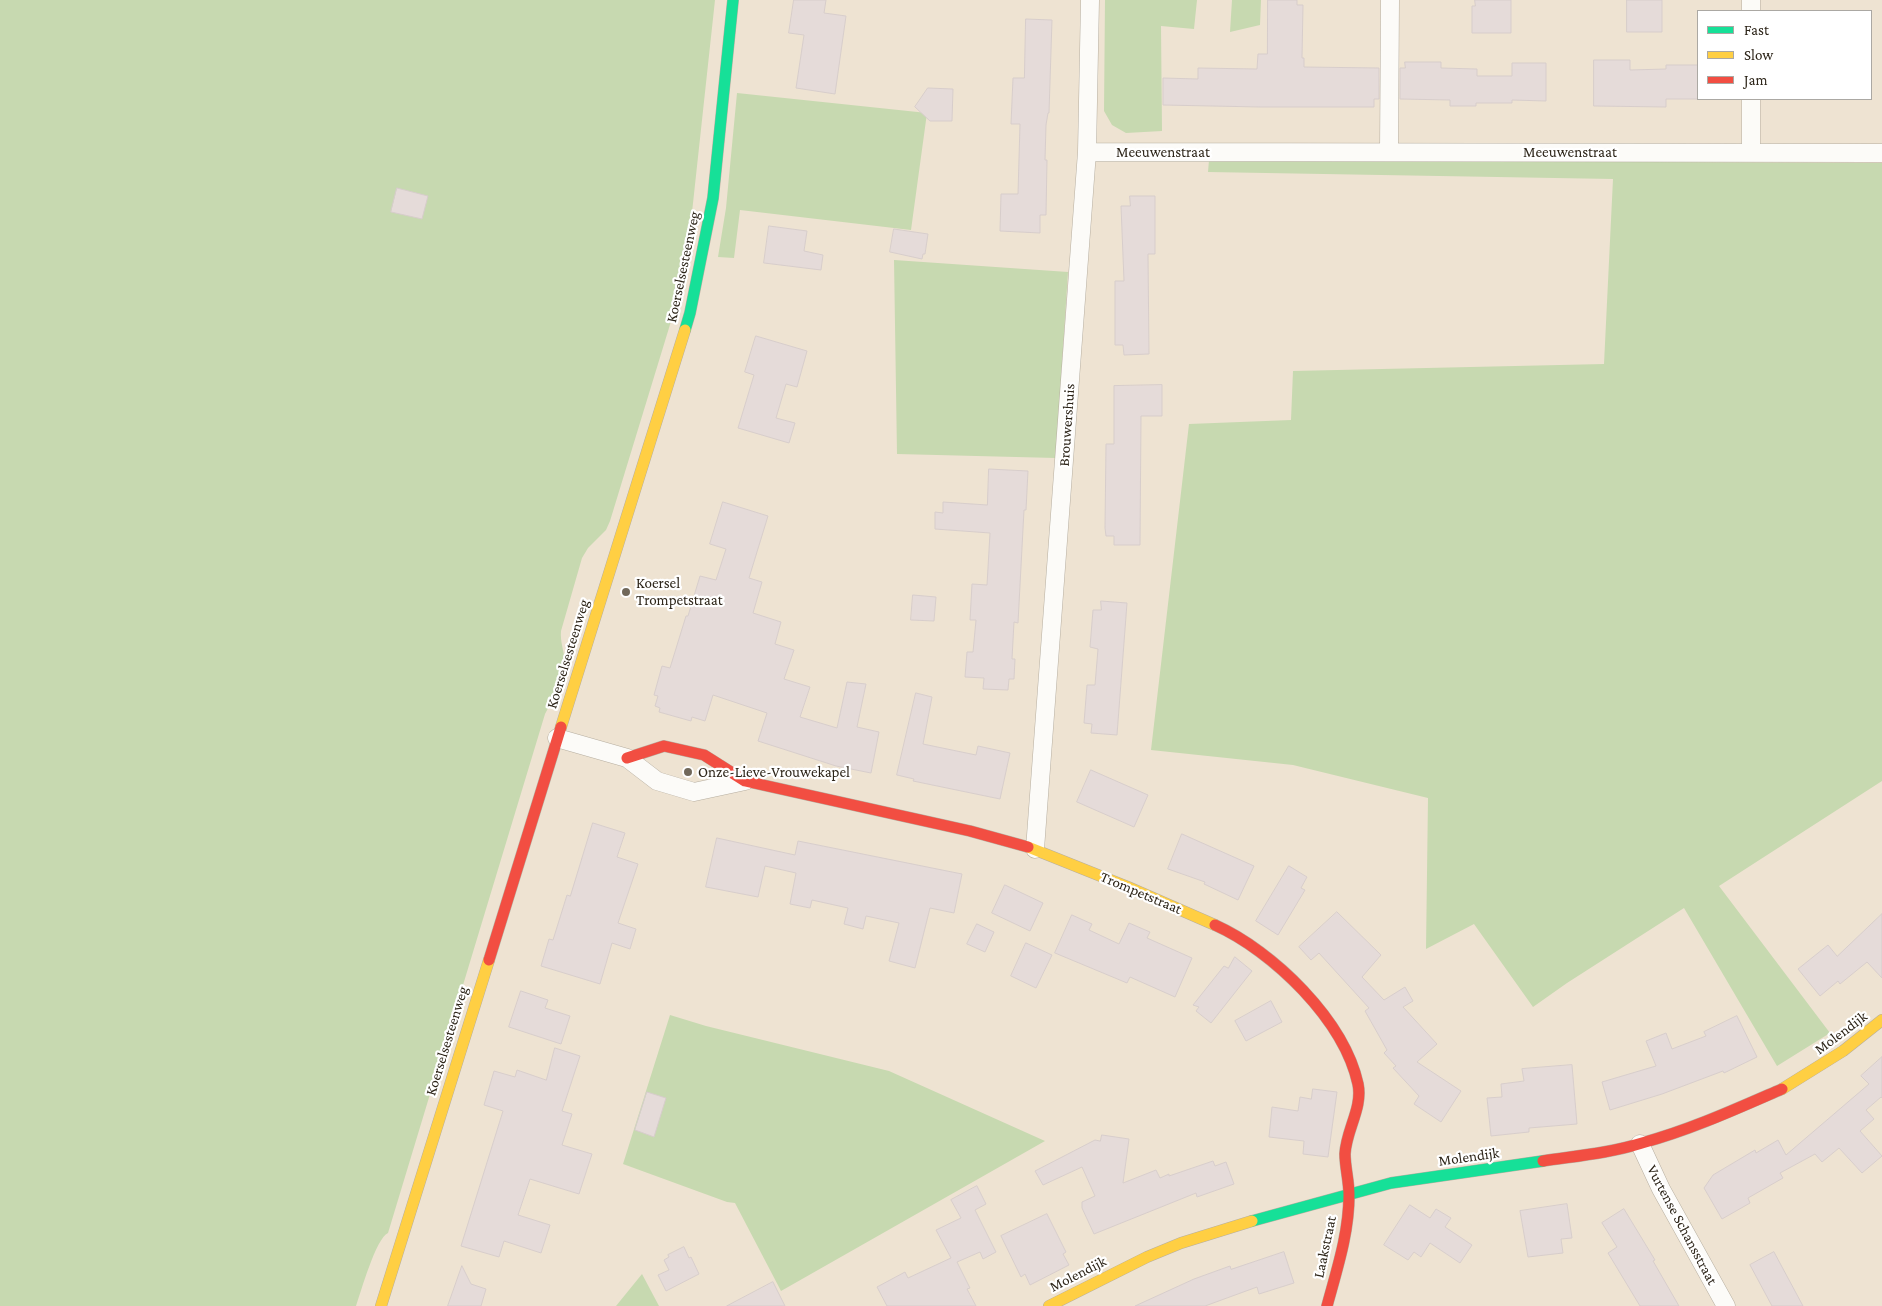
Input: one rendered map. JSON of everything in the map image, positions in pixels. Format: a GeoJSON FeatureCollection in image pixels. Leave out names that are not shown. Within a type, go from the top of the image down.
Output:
{"type":"FeatureCollection","features":[{"type":"Feature","properties":{"kind":"street","name":"Koerselsesteenweg"},"geometry":{"type":"LineString","coordinates":[[381,1306],[690,312],[713,198],[733,0]]}},
{"type":"Feature","properties":{"kind":"street","name":"Brouwershuis"},"geometry":{"type":"LineString","coordinates":[[1035,849],[1087,152],[1090,0]]}},
{"type":"Feature","properties":{"kind":"street"},"geometry":{"type":"LineString","coordinates":[[1389,152],[1390,0]]}},
{"type":"Feature","properties":{"kind":"street"},"geometry":{"type":"LineString","coordinates":[[1751,100],[1751,152]]}},
{"type":"Feature","properties":{"kind":"street","name":"Meeuwenstraat"},"geometry":{"type":"LineString","coordinates":[[1087,152],[1882,153]]}},
{"type":"Feature","properties":{"kind":"street","name":"Trompetstraat"},"geometry":{"type":"LineString","coordinates":[[557,738],[627,758],[657,781],[694,792],[745,781]]}},
{"type":"Feature","properties":{"kind":"street","name":"Trompetstraat"},"geometry":{"type":"LineString","coordinates":[[627,758],[664,746],[704,755],[745,781],[970,831],[1035,849],[1221,928],[1248,944],[1268,958],[1298,984],[1320,1010],[1337,1035],[1350,1062],[1358,1085],[1356,1114],[1346,1142],[1345,1156],[1349,1194]]}},
{"type":"Feature","properties":{"kind":"street","name":"Molendijk"},"geometry":{"type":"LineString","coordinates":[[1049,1306],[1181,1243],[1237,1225],[1391,1183],[1588,1155],[1640,1144],[1693,1127],[1782,1089],[1843,1051],[1882,1020]]}},
{"type":"Feature","properties":{"kind":"street","name":"Vurtense Schansstraat"},"geometry":{"type":"LineString","coordinates":[[1640,1144],[1661,1188],[1726,1306]]}},
{"type":"Feature","properties":{"kind":"street","name":"Laakstraat"},"geometry":{"type":"LineString","coordinates":[[1328,1306],[1345,1238],[1349,1194]]}},
{"type":"Feature","properties":{"kind":"green space"},"geometry":{"type":"Polygon","coordinates":[[[0,0],[715,0],[689,240],[676,305],[610,521],[606,530],[588,548],[582,558],[561,631],[565,662],[563,675],[545,714],[388,1233],[383,1237],[374,1255],[356,1306],[0,1306],[0,0]]]}},
{"type":"Feature","properties":{"kind":"green space"},"geometry":{"type":"Polygon","coordinates":[[[1105,0],[1197,0],[1194,29],[1161,26],[1162,131],[1126,133],[1112,125],[1104,111],[1105,0]]]}},
{"type":"Feature","properties":{"kind":"green space"},"geometry":{"type":"Polygon","coordinates":[[[1232,0],[1261,0],[1260,25],[1230,32],[1232,0]]]}},
{"type":"Feature","properties":{"kind":"green space"},"geometry":{"type":"Polygon","coordinates":[[[737,93],[927,113],[911,230],[740,210],[734,258],[718,257],[726,208],[737,93]]]}},
{"type":"Feature","properties":{"kind":"green space"},"geometry":{"type":"Polygon","coordinates":[[[1209,160],[1882,163],[1882,781],[1719,886],[1830,1033],[1777,1066],[1684,908],[1533,1007],[1474,924],[1426,949],[1428,798],[1293,765],[1151,750],[1189,424],[1291,420],[1293,371],[1604,364],[1613,179],[1208,172],[1209,160]]]}},
{"type":"Feature","properties":{"kind":"green space"},"geometry":{"type":"Polygon","coordinates":[[[894,260],[1068,272],[1056,458],[897,454],[894,260]]]}},
{"type":"Feature","properties":{"kind":"green space"},"geometry":{"type":"Polygon","coordinates":[[[670,1015],[706,1026],[889,1071],[1045,1141],[781,1291],[735,1203],[727,1202],[623,1164],[670,1015]]]}},
{"type":"Feature","properties":{"kind":"green space"},"geometry":{"type":"Polygon","coordinates":[[[642,1274],[659,1306],[616,1306],[642,1274]]]}},
{"type":"Feature","properties":{"kind":"building"},"geometry":{"type":"Polygon","coordinates":[[[794,0],[826,0],[824,13],[846,16],[835,94],[796,88],[804,35],[789,33],[794,0]]]}},
{"type":"Feature","properties":{"kind":"building"},"geometry":{"type":"Polygon","coordinates":[[[1268,0],[1297,0],[1297,5],[1303,5],[1302,58],[1304,58],[1304,67],[1379,68],[1379,99],[1374,99],[1374,107],[1163,105],[1163,78],[1198,79],[1198,68],[1257,69],[1258,54],[1267,54],[1268,0]]]}},
{"type":"Feature","properties":{"kind":"building"},"geometry":{"type":"Polygon","coordinates":[[[1475,0],[1511,0],[1511,33],[1472,33],[1472,6],[1475,6],[1475,0]]]}},
{"type":"Feature","properties":{"kind":"building"},"geometry":{"type":"Polygon","coordinates":[[[1627,0],[1662,0],[1662,32],[1627,32],[1627,0]]]}},
{"type":"Feature","properties":{"kind":"building"},"geometry":{"type":"Polygon","coordinates":[[[1026,19],[1052,20],[1049,113],[1046,125],[1046,215],[1040,215],[1040,233],[1000,231],[1001,194],[1018,194],[1020,124],[1011,124],[1013,78],[1024,78],[1026,19]]]}},
{"type":"Feature","properties":{"kind":"building"},"geometry":{"type":"Polygon","coordinates":[[[1594,60],[1630,60],[1630,70],[1666,69],[1666,65],[1697,65],[1697,99],[1666,99],[1666,107],[1594,106],[1594,60]]]}},
{"type":"Feature","properties":{"kind":"building"},"geometry":{"type":"Polygon","coordinates":[[[1405,62],[1441,62],[1441,68],[1477,69],[1477,76],[1512,76],[1512,63],[1546,63],[1546,101],[1512,100],[1512,103],[1476,103],[1476,106],[1450,106],[1450,100],[1400,99],[1400,68],[1405,68],[1405,62]]]}},
{"type":"Feature","properties":{"kind":"building"},"geometry":{"type":"Polygon","coordinates":[[[928,88],[953,89],[952,121],[930,121],[915,107],[928,88]]]}},
{"type":"Feature","properties":{"kind":"building"},"geometry":{"type":"Polygon","coordinates":[[[397,188],[428,196],[422,219],[391,212],[397,188]]]}},
{"type":"Feature","properties":{"kind":"building"},"geometry":{"type":"Polygon","coordinates":[[[1130,196],[1155,196],[1155,254],[1148,254],[1149,354],[1124,355],[1123,345],[1115,345],[1115,281],[1124,281],[1121,206],[1130,206],[1130,196]]]}},
{"type":"Feature","properties":{"kind":"building"},"geometry":{"type":"Polygon","coordinates":[[[769,226],[807,231],[804,251],[823,255],[821,270],[764,263],[769,226]]]}},
{"type":"Feature","properties":{"kind":"building"},"geometry":{"type":"Polygon","coordinates":[[[894,229],[928,234],[925,254],[923,254],[922,259],[890,252],[894,229]]]}},
{"type":"Feature","properties":{"kind":"building"},"geometry":{"type":"Polygon","coordinates":[[[756,336],[807,351],[797,387],[786,384],[776,418],[795,423],[789,443],[738,428],[754,375],[745,372],[756,336]]]}},
{"type":"Feature","properties":{"kind":"building"},"geometry":{"type":"Polygon","coordinates":[[[1162,385],[1162,416],[1141,416],[1140,545],[1114,545],[1114,536],[1106,536],[1105,528],[1106,444],[1114,444],[1114,386],[1162,385]]]}},
{"type":"Feature","properties":{"kind":"building"},"geometry":{"type":"Polygon","coordinates":[[[989,469],[1028,471],[1018,623],[1014,622],[1012,659],[1015,659],[1014,679],[1009,679],[1008,690],[983,689],[984,678],[965,677],[967,652],[973,652],[976,620],[970,620],[972,584],[987,585],[990,533],[935,529],[935,512],[943,513],[943,502],[987,505],[989,469]]]}},
{"type":"Feature","properties":{"kind":"building"},"geometry":{"type":"Polygon","coordinates":[[[723,502],[768,516],[749,578],[762,582],[753,613],[781,622],[775,644],[794,650],[784,679],[810,687],[800,717],[837,728],[847,682],[866,684],[857,727],[879,732],[871,773],[836,766],[758,741],[767,713],[713,695],[705,721],[692,717],[691,721],[659,712],[660,708],[655,706],[658,696],[654,695],[662,666],[670,668],[700,576],[716,580],[726,549],[710,544],[723,502]]]}},
{"type":"Feature","properties":{"kind":"building"},"geometry":{"type":"Polygon","coordinates":[[[913,595],[936,597],[934,621],[911,620],[913,595]]]}},
{"type":"Feature","properties":{"kind":"building"},"geometry":{"type":"Polygon","coordinates":[[[1101,601],[1127,603],[1117,735],[1091,733],[1092,724],[1084,723],[1087,685],[1095,685],[1098,649],[1090,647],[1093,610],[1101,610],[1101,601]]]}},
{"type":"Feature","properties":{"kind":"building"},"geometry":{"type":"Polygon","coordinates":[[[916,693],[932,697],[923,744],[976,755],[978,746],[1010,753],[1000,799],[913,781],[914,779],[897,775],[916,693]]]}},
{"type":"Feature","properties":{"kind":"building"},"geometry":{"type":"Polygon","coordinates":[[[1091,770],[1148,795],[1134,827],[1077,802],[1091,770]]]}},
{"type":"Feature","properties":{"kind":"building"},"geometry":{"type":"Polygon","coordinates":[[[593,823],[625,833],[617,857],[638,864],[618,923],[636,929],[630,949],[612,943],[600,984],[541,966],[549,939],[553,940],[567,895],[570,896],[593,823]]]}},
{"type":"Feature","properties":{"kind":"building"},"geometry":{"type":"Polygon","coordinates":[[[1182,834],[1254,866],[1238,900],[1204,884],[1205,882],[1168,869],[1182,834]]]}},
{"type":"Feature","properties":{"kind":"building"},"geometry":{"type":"Polygon","coordinates":[[[717,838],[795,855],[798,841],[962,874],[954,913],[930,908],[915,968],[889,961],[899,923],[866,916],[863,929],[844,924],[848,908],[812,900],[810,908],[790,904],[796,873],[765,866],[758,897],[706,887],[717,838]]]}},
{"type":"Feature","properties":{"kind":"building"},"geometry":{"type":"Polygon","coordinates":[[[1289,866],[1307,877],[1301,888],[1305,890],[1278,935],[1256,921],[1289,866]]]}},
{"type":"Feature","properties":{"kind":"building"},"geometry":{"type":"Polygon","coordinates":[[[1005,885],[1043,903],[1030,931],[992,913],[1005,885]]]}},
{"type":"Feature","properties":{"kind":"building"},"geometry":{"type":"Polygon","coordinates":[[[1337,912],[1381,955],[1362,977],[1384,1000],[1405,987],[1413,1001],[1403,1007],[1437,1044],[1417,1062],[1461,1091],[1441,1122],[1414,1104],[1419,1096],[1393,1068],[1396,1066],[1384,1053],[1387,1050],[1365,1011],[1369,1008],[1319,953],[1311,960],[1299,947],[1337,912]]]}},
{"type":"Feature","properties":{"kind":"building"},"geometry":{"type":"Polygon","coordinates":[[[1882,914],[1882,978],[1867,962],[1840,984],[1838,981],[1820,996],[1798,969],[1828,945],[1837,956],[1882,914]]]}},
{"type":"Feature","properties":{"kind":"building"},"geometry":{"type":"Polygon","coordinates":[[[1072,915],[1092,924],[1089,930],[1119,944],[1129,923],[1150,932],[1147,938],[1192,958],[1175,997],[1130,977],[1127,983],[1055,953],[1072,915]]]}},
{"type":"Feature","properties":{"kind":"building"},"geometry":{"type":"Polygon","coordinates":[[[977,924],[994,932],[985,952],[967,944],[977,924]]]}},
{"type":"Feature","properties":{"kind":"building"},"geometry":{"type":"Polygon","coordinates":[[[1026,943],[1052,955],[1036,988],[1011,976],[1026,943]]]}},
{"type":"Feature","properties":{"kind":"building"},"geometry":{"type":"Polygon","coordinates":[[[1235,957],[1252,971],[1211,1023],[1196,1011],[1199,1007],[1193,1005],[1224,966],[1228,968],[1235,957]]]}},
{"type":"Feature","properties":{"kind":"building"},"geometry":{"type":"Polygon","coordinates":[[[521,991],[548,1000],[545,1008],[570,1016],[561,1044],[509,1027],[521,991]]]}},
{"type":"Feature","properties":{"kind":"building"},"geometry":{"type":"Polygon","coordinates":[[[1271,1001],[1282,1022],[1246,1041],[1235,1021],[1271,1001]]]}},
{"type":"Feature","properties":{"kind":"building"},"geometry":{"type":"Polygon","coordinates":[[[1737,1016],[1757,1057],[1724,1073],[1723,1071],[1662,1094],[1610,1110],[1602,1082],[1656,1066],[1646,1041],[1666,1033],[1672,1049],[1706,1036],[1704,1032],[1737,1016]]]}},
{"type":"Feature","properties":{"kind":"building"},"geometry":{"type":"Polygon","coordinates":[[[555,1048],[580,1056],[562,1111],[572,1114],[562,1145],[592,1154],[579,1194],[530,1179],[518,1215],[550,1225],[541,1253],[504,1241],[499,1257],[461,1246],[503,1111],[484,1105],[494,1071],[515,1077],[517,1070],[546,1080],[555,1048]]]}},
{"type":"Feature","properties":{"kind":"building"},"geometry":{"type":"Polygon","coordinates":[[[1882,1057],[1882,1098],[1866,1110],[1874,1119],[1860,1131],[1882,1156],[1862,1173],[1839,1148],[1822,1162],[1815,1154],[1780,1173],[1783,1178],[1748,1198],[1750,1203],[1722,1219],[1704,1188],[1713,1175],[1755,1150],[1756,1153],[1778,1140],[1786,1155],[1869,1084],[1861,1076],[1882,1057]]]}},
{"type":"Feature","properties":{"kind":"building"},"geometry":{"type":"Polygon","coordinates":[[[1572,1065],[1577,1124],[1529,1128],[1529,1132],[1491,1136],[1487,1098],[1502,1097],[1501,1084],[1524,1081],[1522,1069],[1572,1065]]]}},
{"type":"Feature","properties":{"kind":"building"},"geometry":{"type":"Polygon","coordinates":[[[1313,1089],[1337,1092],[1328,1157],[1303,1154],[1304,1141],[1269,1137],[1272,1107],[1298,1111],[1300,1097],[1311,1099],[1313,1089]]]}},
{"type":"Feature","properties":{"kind":"building"},"geometry":{"type":"Polygon","coordinates":[[[647,1092],[666,1098],[654,1137],[635,1130],[647,1092]]]}},
{"type":"Feature","properties":{"kind":"building"},"geometry":{"type":"Polygon","coordinates":[[[1102,1135],[1129,1139],[1123,1183],[1156,1170],[1160,1178],[1213,1161],[1215,1166],[1226,1162],[1234,1184],[1197,1197],[1196,1193],[1094,1234],[1082,1208],[1082,1202],[1095,1196],[1082,1167],[1043,1185],[1035,1171],[1095,1140],[1100,1141],[1102,1135]]]}},
{"type":"Feature","properties":{"kind":"building"},"geometry":{"type":"Polygon","coordinates":[[[977,1186],[986,1204],[975,1210],[996,1252],[983,1259],[980,1252],[957,1262],[970,1288],[967,1289],[976,1306],[887,1306],[877,1287],[905,1272],[908,1278],[951,1258],[936,1230],[961,1218],[951,1200],[977,1186]]]}},
{"type":"Feature","properties":{"kind":"building"},"geometry":{"type":"Polygon","coordinates":[[[1567,1204],[1572,1238],[1561,1239],[1563,1253],[1528,1257],[1520,1211],[1567,1204]]]}},
{"type":"Feature","properties":{"kind":"building"},"geometry":{"type":"Polygon","coordinates":[[[1410,1205],[1430,1218],[1436,1209],[1451,1218],[1445,1227],[1472,1245],[1460,1263],[1430,1243],[1421,1257],[1414,1252],[1408,1260],[1384,1245],[1410,1205]]]}},
{"type":"Feature","properties":{"kind":"building"},"geometry":{"type":"Polygon","coordinates":[[[1624,1209],[1655,1260],[1653,1261],[1679,1306],[1640,1306],[1608,1253],[1617,1247],[1602,1223],[1624,1209]]]}},
{"type":"Feature","properties":{"kind":"building"},"geometry":{"type":"Polygon","coordinates":[[[1047,1214],[1066,1252],[1063,1254],[1069,1265],[1030,1285],[1025,1274],[1021,1277],[1001,1236],[1047,1214]]]}},
{"type":"Feature","properties":{"kind":"building"},"geometry":{"type":"Polygon","coordinates":[[[684,1247],[699,1274],[666,1291],[658,1275],[669,1270],[664,1260],[669,1257],[668,1255],[684,1247]]]}},
{"type":"Feature","properties":{"kind":"building"},"geometry":{"type":"Polygon","coordinates":[[[1284,1252],[1294,1283],[1259,1294],[1257,1287],[1205,1306],[1135,1306],[1194,1279],[1230,1266],[1231,1269],[1284,1252]]]}},
{"type":"Feature","properties":{"kind":"building"},"geometry":{"type":"Polygon","coordinates":[[[1774,1252],[1803,1306],[1772,1306],[1750,1265],[1774,1252]]]}},
{"type":"Feature","properties":{"kind":"building"},"geometry":{"type":"Polygon","coordinates":[[[462,1266],[471,1284],[486,1289],[481,1306],[448,1306],[462,1266]]]}},
{"type":"Feature","properties":{"kind":"building"},"geometry":{"type":"Polygon","coordinates":[[[773,1282],[785,1306],[727,1306],[773,1282]]]}},
{"type":"Feature","properties":{"kind":"traffic: fast"},"geometry":{"type":"LineString","coordinates":[[685,330],[713,198],[733,0]]}},
{"type":"Feature","properties":{"kind":"traffic: fast"},"geometry":{"type":"LineString","coordinates":[[1252,1221],[1391,1183],[1543,1161]]}},
{"type":"Feature","properties":{"kind":"traffic: slow"},"geometry":{"type":"LineString","coordinates":[[561,727],[685,330]]}},
{"type":"Feature","properties":{"kind":"traffic: slow"},"geometry":{"type":"LineString","coordinates":[[1028,847],[1128,887],[1215,925]]}},
{"type":"Feature","properties":{"kind":"traffic: slow"},"geometry":{"type":"LineString","coordinates":[[381,1306],[489,960]]}},
{"type":"Feature","properties":{"kind":"traffic: slow"},"geometry":{"type":"LineString","coordinates":[[1782,1089],[1843,1051],[1882,1020]]}},
{"type":"Feature","properties":{"kind":"traffic: slow"},"geometry":{"type":"LineString","coordinates":[[1049,1306],[1147,1257],[1181,1243],[1252,1221]]}},
{"type":"Feature","properties":{"kind":"traffic: jam"},"geometry":{"type":"LineString","coordinates":[[489,960],[561,727]]}},
{"type":"Feature","properties":{"kind":"traffic: jam"},"geometry":{"type":"LineString","coordinates":[[627,758],[664,746],[704,755],[745,781],[970,831],[1028,847]]}},
{"type":"Feature","properties":{"kind":"traffic: jam"},"geometry":{"type":"LineString","coordinates":[[1215,925],[1260,952],[1303,990],[1322,1012],[1338,1036],[1350,1060],[1358,1084],[1358,1102],[1345,1154],[1349,1195],[1347,1223],[1342,1251],[1327,1306]]}},
{"type":"Feature","properties":{"kind":"traffic: jam"},"geometry":{"type":"LineString","coordinates":[[1543,1161],[1593,1154],[1660,1138],[1713,1119],[1782,1089]]}},
{"type":"Feature","properties":{"kind":"place","name":"Koersel Trompetstraat"},"geometry":{"type":"Point","coordinates":[626,592]}},
{"type":"Feature","properties":{"kind":"place","name":"Onze-Lieve-Vrouwekapel"},"geometry":{"type":"Point","coordinates":[688,772]}}]}
